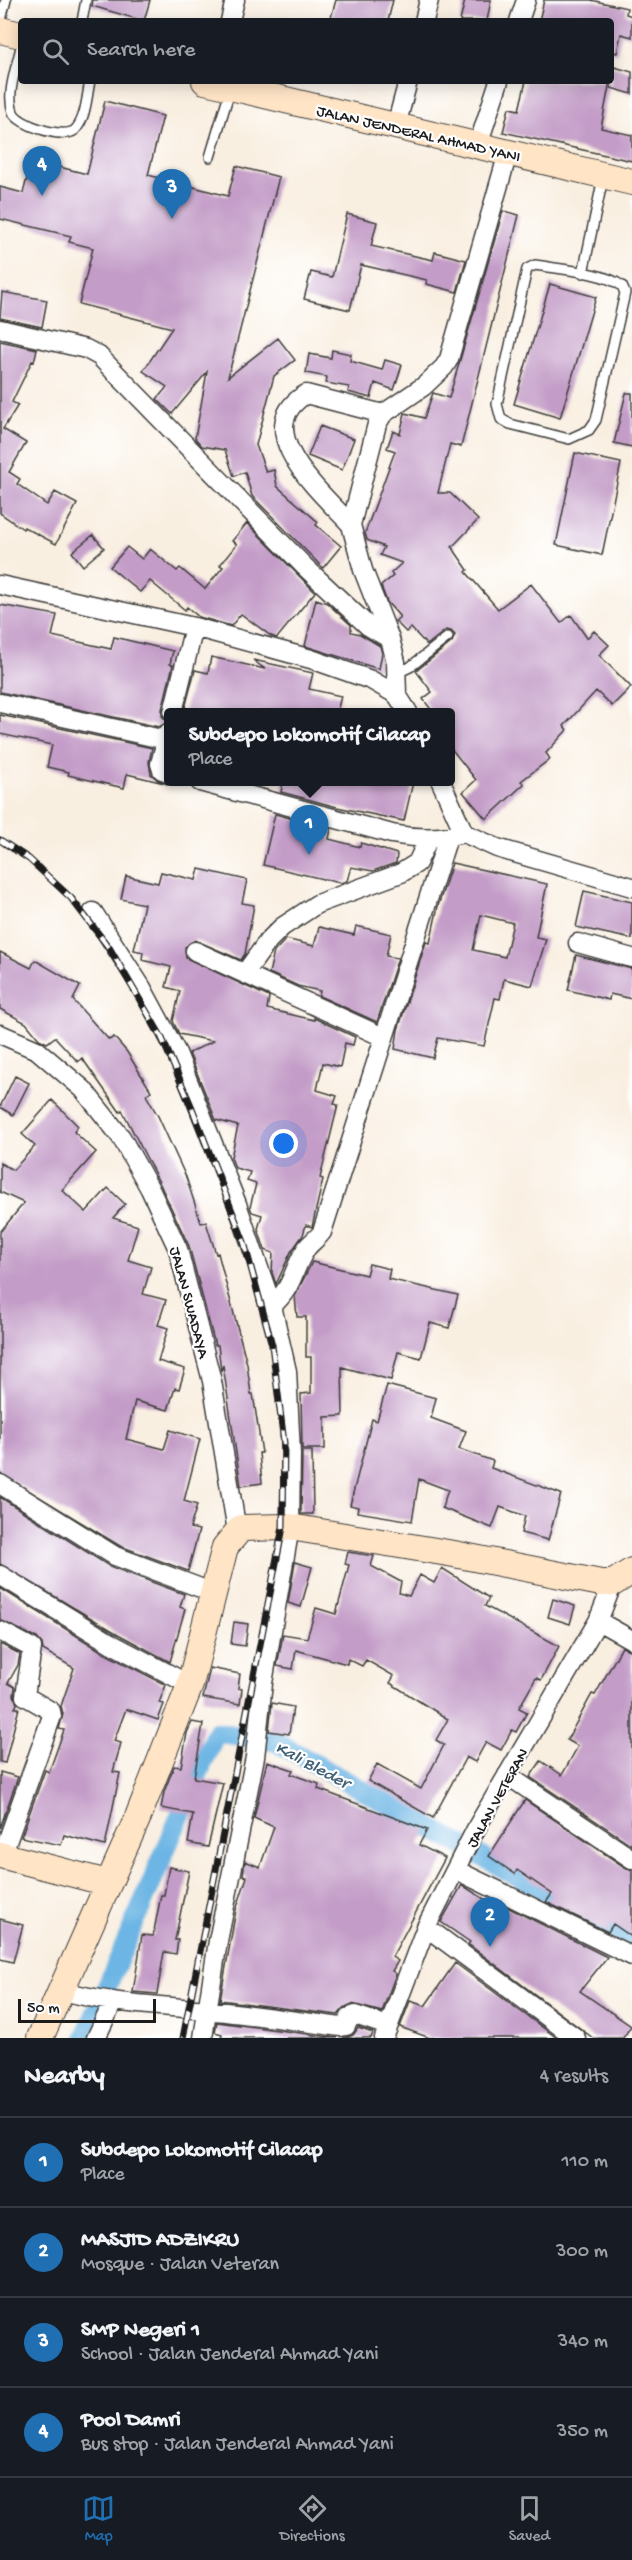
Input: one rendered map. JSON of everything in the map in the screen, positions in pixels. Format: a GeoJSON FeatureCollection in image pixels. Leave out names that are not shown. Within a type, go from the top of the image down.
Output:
{"type":"FeatureCollection","features":[{"type":"Feature","properties":{"kind":"main road"},"geometry":{"type":"LineString","coordinates":[[0,30],[18,34]]}},
{"type":"Feature","properties":{"kind":"main road","name":"JALAN JENDERAL AHMAD YANI"},"geometry":{"type":"LineString","coordinates":[[220,84],[632,182]]}},
{"type":"Feature","properties":{"kind":"main road"},"geometry":{"type":"LineString","coordinates":[[40,2038],[72,1993],[108,1883],[138,1817],[190,1685],[225,1547],[237,1531],[241,1528],[290,1527],[391,1542],[602,1583],[622,1577]]}},
{"type":"Feature","properties":{"kind":"main road"},"geometry":{"type":"LineString","coordinates":[[1,1855],[108,1883]]}},
{"type":"Feature","properties":{"kind":"street"},"geometry":{"type":"LineString","coordinates":[[231,18],[235,0]]}},
{"type":"Feature","properties":{"kind":"street"},"geometry":{"type":"LineString","coordinates":[[425,18],[429,0]]}},
{"type":"Feature","properties":{"kind":"street"},"geometry":{"type":"LineString","coordinates":[[520,18],[526,0]]}},
{"type":"Feature","properties":{"kind":"street"},"geometry":{"type":"LineString","coordinates":[[396,126],[407,84]]}},
{"type":"Feature","properties":{"kind":"street"},"geometry":{"type":"LineString","coordinates":[[478,145],[498,84]]}},
{"type":"Feature","properties":{"kind":"street"},"geometry":{"type":"LineString","coordinates":[[351,525],[377,424],[383,414],[424,386],[444,368],[448,359],[508,153]]}},
{"type":"Feature","properties":{"kind":"street"},"geometry":{"type":"LineString","coordinates":[[0,329],[86,349],[99,356],[305,567],[368,626],[390,639]]}},
{"type":"Feature","properties":{"kind":"street"},"geometry":{"type":"LineString","coordinates":[[383,414],[306,394],[297,399],[288,413],[285,428],[289,454],[302,473],[351,525],[363,570],[390,639],[397,673],[397,695]]}},
{"type":"Feature","properties":{"kind":"street"},"geometry":{"type":"LineString","coordinates":[[0,585],[194,627],[346,671],[371,680],[397,695],[405,708]]}},
{"type":"Feature","properties":{"kind":"street"},"geometry":{"type":"LineString","coordinates":[[174,708],[194,627]]}},
{"type":"Feature","properties":{"kind":"street"},"geometry":{"type":"LineString","coordinates":[[0,703],[164,736]]}},
{"type":"Feature","properties":{"kind":"street"},"geometry":{"type":"LineString","coordinates":[[164,749],[160,764],[164,771]]}},
{"type":"Feature","properties":{"kind":"street"},"geometry":{"type":"LineString","coordinates":[[215,786],[392,834],[415,838],[447,836],[497,848],[632,887]]}},
{"type":"Feature","properties":{"kind":"street"},"geometry":{"type":"LineString","coordinates":[[272,1306],[290,1287],[307,1247],[322,1232],[447,836],[441,786]]}},
{"type":"Feature","properties":{"kind":"street"},"geometry":{"type":"LineString","coordinates":[[245,974],[268,941],[282,927],[317,904],[401,873],[417,863],[447,836]]}},
{"type":"Feature","properties":{"kind":"street"},"geometry":{"type":"LineString","coordinates":[[93,912],[142,988],[177,1053],[237,1204],[272,1306],[287,1371],[291,1454],[290,1527],[263,1683],[255,1757],[233,1863],[203,2038]]}},
{"type":"Feature","properties":{"kind":"street"},"geometry":{"type":"LineString","coordinates":[[578,943],[632,958]]}},
{"type":"Feature","properties":{"kind":"street"},"geometry":{"type":"LineString","coordinates":[[195,951],[383,1037]]}},
{"type":"Feature","properties":{"kind":"street","name":"JALAN SWADAYA"},"geometry":{"type":"LineString","coordinates":[[0,1034],[37,1050],[83,1089],[121,1137],[150,1189],[178,1249],[222,1431],[237,1531]]}},
{"type":"Feature","properties":{"kind":"street"},"geometry":{"type":"LineString","coordinates":[[0,1484],[115,1556],[214,1593]]}},
{"type":"Feature","properties":{"kind":"street"},"geometry":{"type":"LineString","coordinates":[[0,1575],[112,1644],[190,1685]]}},
{"type":"Feature","properties":{"kind":"street","name":"JALAN VETERAN"},"geometry":{"type":"LineString","coordinates":[[386,2035],[426,1927],[478,1825],[622,1577]]}},
{"type":"Feature","properties":{"kind":"street"},"geometry":{"type":"LineString","coordinates":[[598,1621],[632,1640]]}},
{"type":"Feature","properties":{"kind":"street"},"geometry":{"type":"LineString","coordinates":[[0,1631],[31,1647],[25,1696],[52,1714],[1,1855]]}},
{"type":"Feature","properties":{"kind":"street"},"geometry":{"type":"LineString","coordinates":[[507,1775],[632,1859]]}},
{"type":"Feature","properties":{"kind":"street"},"geometry":{"type":"LineString","coordinates":[[458,1868],[632,1956]]}},
{"type":"Feature","properties":{"kind":"street"},"geometry":{"type":"LineString","coordinates":[[426,1927],[576,2038]]}},
{"type":"Feature","properties":{"kind":"street"},"geometry":{"type":"LineString","coordinates":[[72,1993],[108,2002],[207,2010],[341,2028],[346,2026],[350,2017],[355,2015],[386,2035]]}},
{"type":"Feature","properties":{"kind":"street"},"geometry":{"type":"LineString","coordinates":[[96,2038],[108,2002]]}},
{"type":"Feature","properties":{"kind":"lane"},"geometry":{"type":"LineString","coordinates":[[0,24],[6,0]]}},
{"type":"Feature","properties":{"kind":"lane"},"geometry":{"type":"LineString","coordinates":[[83,18],[86,0]]}},
{"type":"Feature","properties":{"kind":"lane"},"geometry":{"type":"LineString","coordinates":[[18,61],[11,94],[12,110],[17,120],[51,132],[65,134],[75,130],[82,119],[89,84]]}},
{"type":"Feature","properties":{"kind":"lane"},"geometry":{"type":"LineString","coordinates":[[210,157],[216,84]]}},
{"type":"Feature","properties":{"kind":"lane"},"geometry":{"type":"LineString","coordinates":[[584,273],[603,176]]}},
{"type":"Feature","properties":{"kind":"lane"},"geometry":{"type":"LineString","coordinates":[[535,265],[584,273],[620,284],[624,293],[596,420],[589,430],[569,439],[501,420],[497,404],[527,269],[535,265]]}},
{"type":"Feature","properties":{"kind":"lane"},"geometry":{"type":"LineString","coordinates":[[397,673],[410,667],[448,638]]}},
{"type":"Feature","properties":{"kind":"building"},"geometry":{"type":"Polygon","coordinates":[[[93,0],[150,0],[145,18],[134,18],[92,6],[93,0]]]}},
{"type":"Feature","properties":{"kind":"building"},"geometry":{"type":"Polygon","coordinates":[[[336,0],[393,0],[389,18],[331,18],[336,0]]]}},
{"type":"Feature","properties":{"kind":"building"},"geometry":{"type":"Polygon","coordinates":[[[465,0],[491,0],[488,18],[461,18],[465,0]]]}},
{"type":"Feature","properties":{"kind":"building"},"geometry":{"type":"Polygon","coordinates":[[[544,0],[591,0],[627,8],[626,14],[632,16],[632,37],[621,34],[617,53],[614,52],[614,18],[540,18],[544,0]]]}},
{"type":"Feature","properties":{"kind":"building"},"geometry":{"type":"Polygon","coordinates":[[[614,67],[632,72],[632,94],[611,88],[611,84],[614,84],[614,67]]]}},
{"type":"Feature","properties":{"kind":"building"},"geometry":{"type":"Polygon","coordinates":[[[525,84],[609,84],[601,128],[632,135],[632,161],[503,132],[509,108],[519,110],[525,84]]]}},
{"type":"Feature","properties":{"kind":"building"},"geometry":{"type":"Polygon","coordinates":[[[105,101],[163,116],[148,175],[228,196],[236,166],[279,177],[228,377],[278,338],[295,360],[274,376],[256,445],[266,472],[274,470],[277,486],[341,546],[323,568],[252,496],[245,472],[234,476],[225,450],[202,446],[195,438],[207,372],[172,414],[157,399],[167,387],[143,371],[172,328],[79,304],[93,248],[69,242],[71,236],[0,219],[0,187],[23,193],[32,160],[87,174],[105,101]]]}},
{"type":"Feature","properties":{"kind":"building"},"geometry":{"type":"Polygon","coordinates":[[[503,211],[519,215],[461,447],[450,444],[438,493],[450,493],[478,520],[452,547],[468,570],[466,572],[498,609],[531,584],[561,623],[571,615],[587,638],[594,631],[609,645],[599,655],[631,687],[612,706],[596,691],[564,726],[567,730],[546,753],[550,759],[521,781],[524,784],[486,819],[463,792],[476,780],[455,753],[455,708],[430,708],[423,699],[432,692],[416,671],[452,642],[455,635],[446,630],[427,645],[411,628],[406,632],[395,621],[400,617],[387,602],[381,586],[393,576],[391,573],[402,563],[380,555],[384,547],[367,540],[365,533],[395,451],[387,448],[393,431],[400,434],[405,413],[424,418],[433,393],[449,398],[503,211]]]}},
{"type":"Feature","properties":{"kind":"building"},"geometry":{"type":"Polygon","coordinates":[[[347,214],[377,222],[371,246],[433,260],[435,252],[466,260],[457,292],[426,284],[427,280],[361,265],[350,310],[304,299],[311,272],[332,277],[347,214]]]}},
{"type":"Feature","properties":{"kind":"building"},"geometry":{"type":"Polygon","coordinates":[[[550,284],[596,297],[560,418],[514,404],[550,284]]]}},
{"type":"Feature","properties":{"kind":"building"},"geometry":{"type":"Polygon","coordinates":[[[2,292],[47,300],[42,327],[0,318],[2,292]]]}},
{"type":"Feature","properties":{"kind":"building"},"geometry":{"type":"Polygon","coordinates":[[[0,341],[37,349],[34,362],[32,361],[12,402],[18,405],[3,429],[26,443],[9,472],[20,479],[17,484],[47,505],[55,492],[77,504],[56,544],[24,527],[23,529],[0,513],[0,341]]]}},
{"type":"Feature","properties":{"kind":"building"},"geometry":{"type":"Polygon","coordinates":[[[332,350],[351,354],[350,361],[382,370],[385,360],[402,365],[394,390],[375,383],[371,398],[348,392],[349,387],[326,383],[327,377],[306,373],[309,354],[331,358],[332,350]]]}},
{"type":"Feature","properties":{"kind":"building"},"geometry":{"type":"Polygon","coordinates":[[[626,393],[632,393],[632,447],[614,443],[626,393]]]}},
{"type":"Feature","properties":{"kind":"building"},"geometry":{"type":"Polygon","coordinates":[[[320,426],[354,439],[342,470],[308,456],[320,426]]]}},
{"type":"Feature","properties":{"kind":"building"},"geometry":{"type":"Polygon","coordinates":[[[575,453],[621,463],[602,555],[556,545],[575,453]]]}},
{"type":"Feature","properties":{"kind":"building"},"geometry":{"type":"Polygon","coordinates":[[[247,523],[315,592],[277,638],[241,614],[231,626],[199,617],[187,607],[185,610],[150,581],[140,592],[110,567],[127,547],[142,559],[150,549],[177,571],[180,568],[205,589],[223,567],[220,565],[237,544],[232,541],[247,523]]]}},
{"type":"Feature","properties":{"kind":"building"},"geometry":{"type":"Polygon","coordinates":[[[93,535],[104,548],[83,566],[72,552],[93,535]]]}},
{"type":"Feature","properties":{"kind":"building"},"geometry":{"type":"Polygon","coordinates":[[[316,599],[327,603],[351,625],[351,632],[360,634],[380,646],[382,653],[379,669],[305,646],[316,599]]]}},
{"type":"Feature","properties":{"kind":"building"},"geometry":{"type":"Polygon","coordinates":[[[0,605],[57,615],[52,636],[111,649],[114,637],[173,651],[170,664],[173,665],[162,710],[164,724],[159,727],[0,692],[0,605]]]}},
{"type":"Feature","properties":{"kind":"building"},"geometry":{"type":"Polygon","coordinates":[[[211,657],[265,669],[253,660],[313,673],[309,689],[341,696],[338,708],[185,708],[195,670],[208,673],[211,657]]]}},
{"type":"Feature","properties":{"kind":"building"},"geometry":{"type":"Polygon","coordinates":[[[0,715],[152,748],[149,762],[151,774],[164,783],[127,774],[124,788],[68,775],[69,772],[47,767],[52,745],[0,734],[0,715]]]}},
{"type":"Feature","properties":{"kind":"building"},"geometry":{"type":"Polygon","coordinates":[[[282,786],[412,786],[404,821],[281,792],[282,786]]]}},
{"type":"Feature","properties":{"kind":"building"},"geometry":{"type":"Polygon","coordinates":[[[275,814],[331,829],[329,839],[360,847],[361,843],[397,854],[396,863],[373,871],[351,867],[347,881],[340,883],[263,865],[275,814]]]}},
{"type":"Feature","properties":{"kind":"building"},"geometry":{"type":"Polygon","coordinates":[[[452,863],[547,884],[536,937],[546,939],[532,986],[504,979],[500,999],[495,998],[484,1046],[438,1038],[433,1058],[395,1049],[398,1030],[426,942],[430,943],[438,906],[452,863]],[[481,915],[473,950],[505,957],[513,923],[481,915]]]}},
{"type":"Feature","properties":{"kind":"building"},"geometry":{"type":"Polygon","coordinates":[[[199,869],[247,880],[242,903],[254,905],[245,954],[241,960],[195,940],[185,947],[186,958],[269,997],[267,1009],[314,1020],[314,1018],[355,1037],[353,1045],[345,1043],[340,1067],[323,1063],[317,1090],[337,1096],[334,1104],[338,1105],[320,1178],[323,1179],[312,1227],[306,1225],[303,1235],[291,1252],[276,1284],[272,1273],[273,1253],[265,1250],[258,1229],[262,1215],[252,1212],[250,1207],[256,1184],[247,1181],[250,1172],[235,1168],[231,1157],[238,1126],[216,1120],[189,1053],[213,1041],[179,1034],[173,1021],[180,991],[166,987],[171,967],[142,960],[143,952],[134,950],[144,904],[121,899],[126,876],[158,883],[161,872],[196,880],[199,869]]]}},
{"type":"Feature","properties":{"kind":"building"},"geometry":{"type":"Polygon","coordinates":[[[584,891],[632,902],[632,939],[576,927],[584,891]]]}},
{"type":"Feature","properties":{"kind":"building"},"geometry":{"type":"Polygon","coordinates":[[[356,926],[391,934],[386,956],[398,958],[377,1022],[319,996],[320,991],[298,986],[269,973],[274,952],[286,939],[314,946],[319,927],[354,935],[356,926]]]}},
{"type":"Feature","properties":{"kind":"building"},"geometry":{"type":"Polygon","coordinates":[[[0,952],[31,968],[35,960],[80,986],[73,1000],[109,1040],[114,1037],[127,1052],[151,1091],[146,1095],[186,1177],[201,1223],[206,1222],[216,1254],[218,1253],[247,1364],[251,1394],[253,1394],[262,1453],[259,1453],[262,1483],[241,1486],[218,1345],[215,1345],[189,1246],[160,1184],[122,1110],[120,1112],[82,1058],[78,1062],[55,1037],[47,1043],[39,1039],[26,1023],[0,1009],[0,952]]]}},
{"type":"Feature","properties":{"kind":"building"},"geometry":{"type":"Polygon","coordinates":[[[576,955],[632,969],[632,999],[610,994],[609,1000],[568,990],[576,955]]]}},
{"type":"Feature","properties":{"kind":"building"},"geometry":{"type":"Polygon","coordinates":[[[15,1076],[29,1083],[13,1115],[0,1107],[15,1076]]]}},
{"type":"Feature","properties":{"kind":"building"},"geometry":{"type":"Polygon","coordinates":[[[52,1100],[78,1126],[74,1132],[96,1152],[62,1190],[86,1212],[108,1188],[125,1204],[113,1218],[138,1226],[128,1260],[151,1267],[143,1294],[166,1300],[158,1325],[168,1328],[158,1361],[185,1369],[179,1389],[175,1388],[168,1410],[135,1401],[126,1439],[164,1449],[170,1430],[200,1439],[184,1501],[197,1505],[190,1528],[199,1530],[188,1571],[120,1546],[0,1473],[0,1232],[24,1203],[0,1192],[0,1163],[13,1170],[35,1146],[22,1134],[52,1100]]]}},
{"type":"Feature","properties":{"kind":"building"},"geometry":{"type":"Polygon","coordinates":[[[312,1262],[366,1275],[369,1264],[390,1269],[388,1279],[458,1295],[449,1328],[430,1323],[421,1358],[398,1352],[391,1380],[342,1367],[343,1416],[325,1417],[325,1449],[302,1449],[301,1394],[311,1393],[311,1357],[306,1357],[306,1317],[297,1317],[295,1296],[312,1262]]]}},
{"type":"Feature","properties":{"kind":"building"},"geometry":{"type":"Polygon","coordinates":[[[387,1385],[436,1398],[431,1418],[466,1431],[459,1449],[493,1461],[491,1468],[561,1494],[548,1540],[521,1533],[525,1516],[500,1507],[492,1528],[442,1508],[448,1490],[419,1479],[412,1521],[357,1512],[358,1507],[350,1505],[372,1419],[377,1421],[387,1385]]]}},
{"type":"Feature","properties":{"kind":"building"},"geometry":{"type":"Polygon","coordinates":[[[302,1451],[312,1451],[313,1514],[301,1514],[302,1451]]]}},
{"type":"Feature","properties":{"kind":"building"},"geometry":{"type":"Polygon","coordinates":[[[0,1497],[109,1566],[184,1594],[180,1607],[185,1609],[170,1662],[0,1564],[0,1497]]]}},
{"type":"Feature","properties":{"kind":"building"},"geometry":{"type":"Polygon","coordinates":[[[348,1552],[374,1556],[371,1566],[401,1582],[399,1593],[409,1596],[420,1575],[434,1583],[442,1568],[489,1598],[485,1606],[559,1646],[541,1680],[536,1678],[519,1708],[527,1712],[516,1732],[512,1730],[501,1750],[486,1742],[475,1762],[466,1757],[433,1818],[368,1781],[377,1764],[421,1789],[444,1745],[436,1740],[448,1719],[390,1683],[394,1676],[366,1660],[362,1666],[348,1659],[347,1664],[296,1650],[293,1669],[277,1666],[283,1634],[307,1638],[316,1608],[336,1614],[349,1565],[345,1564],[348,1552]]]}},
{"type":"Feature","properties":{"kind":"building"},"geometry":{"type":"Polygon","coordinates":[[[295,1562],[312,1567],[301,1607],[288,1603],[295,1562]]]}},
{"type":"Feature","properties":{"kind":"building"},"geometry":{"type":"Polygon","coordinates":[[[0,1588],[106,1654],[166,1685],[159,1703],[164,1704],[158,1720],[126,1709],[114,1741],[121,1743],[113,1772],[120,1773],[105,1846],[64,1835],[61,1845],[21,1837],[45,1770],[49,1772],[64,1730],[59,1729],[63,1714],[61,1706],[74,1668],[43,1650],[37,1638],[0,1620],[0,1588]]]}},
{"type":"Feature","properties":{"kind":"building"},"geometry":{"type":"Polygon","coordinates":[[[553,1599],[575,1606],[570,1624],[548,1617],[553,1599]]]}},
{"type":"Feature","properties":{"kind":"building"},"geometry":{"type":"Polygon","coordinates":[[[234,1622],[248,1624],[245,1646],[231,1644],[234,1622]]]}},
{"type":"Feature","properties":{"kind":"building"},"geometry":{"type":"Polygon","coordinates":[[[0,1644],[20,1654],[18,1665],[8,1683],[15,1687],[14,1695],[17,1704],[15,1708],[19,1708],[5,1763],[0,1762],[0,1644]]]}},
{"type":"Feature","properties":{"kind":"building"},"geometry":{"type":"Polygon","coordinates":[[[622,1647],[632,1651],[632,1845],[530,1777],[541,1761],[562,1775],[578,1746],[567,1740],[592,1694],[595,1695],[622,1647]]]}},
{"type":"Feature","properties":{"kind":"building"},"geometry":{"type":"Polygon","coordinates":[[[210,1668],[240,1674],[238,1688],[242,1689],[240,1704],[203,1698],[210,1668]]]}},
{"type":"Feature","properties":{"kind":"building"},"geometry":{"type":"Polygon","coordinates":[[[272,1703],[293,1707],[289,1734],[269,1731],[272,1703]]]}},
{"type":"Feature","properties":{"kind":"building"},"geometry":{"type":"Polygon","coordinates":[[[192,1722],[203,1724],[194,1778],[223,1783],[208,1847],[188,1843],[193,1814],[161,1808],[164,1792],[174,1766],[181,1767],[187,1733],[192,1722]]]}},
{"type":"Feature","properties":{"kind":"building"},"geometry":{"type":"Polygon","coordinates":[[[267,1761],[293,1770],[291,1774],[319,1784],[318,1789],[427,1830],[419,1845],[445,1858],[392,1957],[398,1961],[392,1971],[396,1974],[382,2012],[352,2004],[345,2007],[338,2015],[220,2000],[236,1910],[247,1877],[243,1875],[245,1861],[260,1867],[274,1827],[254,1818],[267,1761]]]}},
{"type":"Feature","properties":{"kind":"building"},"geometry":{"type":"Polygon","coordinates":[[[0,1772],[18,1777],[0,1828],[0,1772]]]}},
{"type":"Feature","properties":{"kind":"building"},"geometry":{"type":"Polygon","coordinates":[[[525,1800],[632,1870],[632,1937],[613,1924],[608,1932],[546,1902],[552,1894],[517,1870],[515,1874],[489,1856],[525,1800]]]}},
{"type":"Feature","properties":{"kind":"building"},"geometry":{"type":"Polygon","coordinates":[[[169,1867],[189,1871],[175,1940],[178,1940],[176,1954],[164,1952],[157,1994],[133,1992],[142,1935],[153,1936],[169,1867]]]}},
{"type":"Feature","properties":{"kind":"building"},"geometry":{"type":"Polygon","coordinates":[[[462,1885],[495,1906],[497,1902],[607,1957],[580,1991],[631,2026],[623,2038],[593,2038],[441,1922],[462,1885]]]}},
{"type":"Feature","properties":{"kind":"building"},"geometry":{"type":"Polygon","coordinates":[[[0,1919],[23,1925],[13,1962],[0,1959],[0,1919]]]}},
{"type":"Feature","properties":{"kind":"building"},"geometry":{"type":"Polygon","coordinates":[[[455,1963],[557,2038],[430,2038],[400,2027],[410,2001],[425,2006],[455,1963]]]}},
{"type":"Feature","properties":{"kind":"building"},"geometry":{"type":"Polygon","coordinates":[[[217,2022],[338,2038],[221,2038],[222,2034],[215,2032],[217,2022]]]}},
{"type":"Feature","properties":{"kind":"building"},"geometry":{"type":"Polygon","coordinates":[[[358,2028],[373,2033],[371,2038],[343,2038],[353,2035],[358,2028]]]}},
{"type":"Feature","properties":{"kind":"waterway","name":"Kali Bleder"},"geometry":{"type":"LineString","coordinates":[[85,2038],[216,1732],[276,1742],[632,1940]]}},
{"type":"Feature","properties":{"kind":"railway"},"geometry":{"type":"LineString","coordinates":[[0,840],[29,859],[71,898],[110,949],[161,1036],[192,1108],[244,1242],[272,1345],[284,1443],[283,1527],[183,2038]]}},
{"type":"Feature","properties":{"kind":"place","name":"Pool Damri"},"geometry":{"type":"Point","coordinates":[42,196]}},
{"type":"Feature","properties":{"kind":"place","name":"SMP Negeri 1"},"geometry":{"type":"Point","coordinates":[172,219]}},
{"type":"Feature","properties":{"kind":"place","name":"Subdepo Lokomotif Cilacap"},"geometry":{"type":"Point","coordinates":[309,855]}},
{"type":"Feature","properties":{"kind":"place","name":"MASJID ADZIKRU"},"geometry":{"type":"Point","coordinates":[490,1947]}}]}
